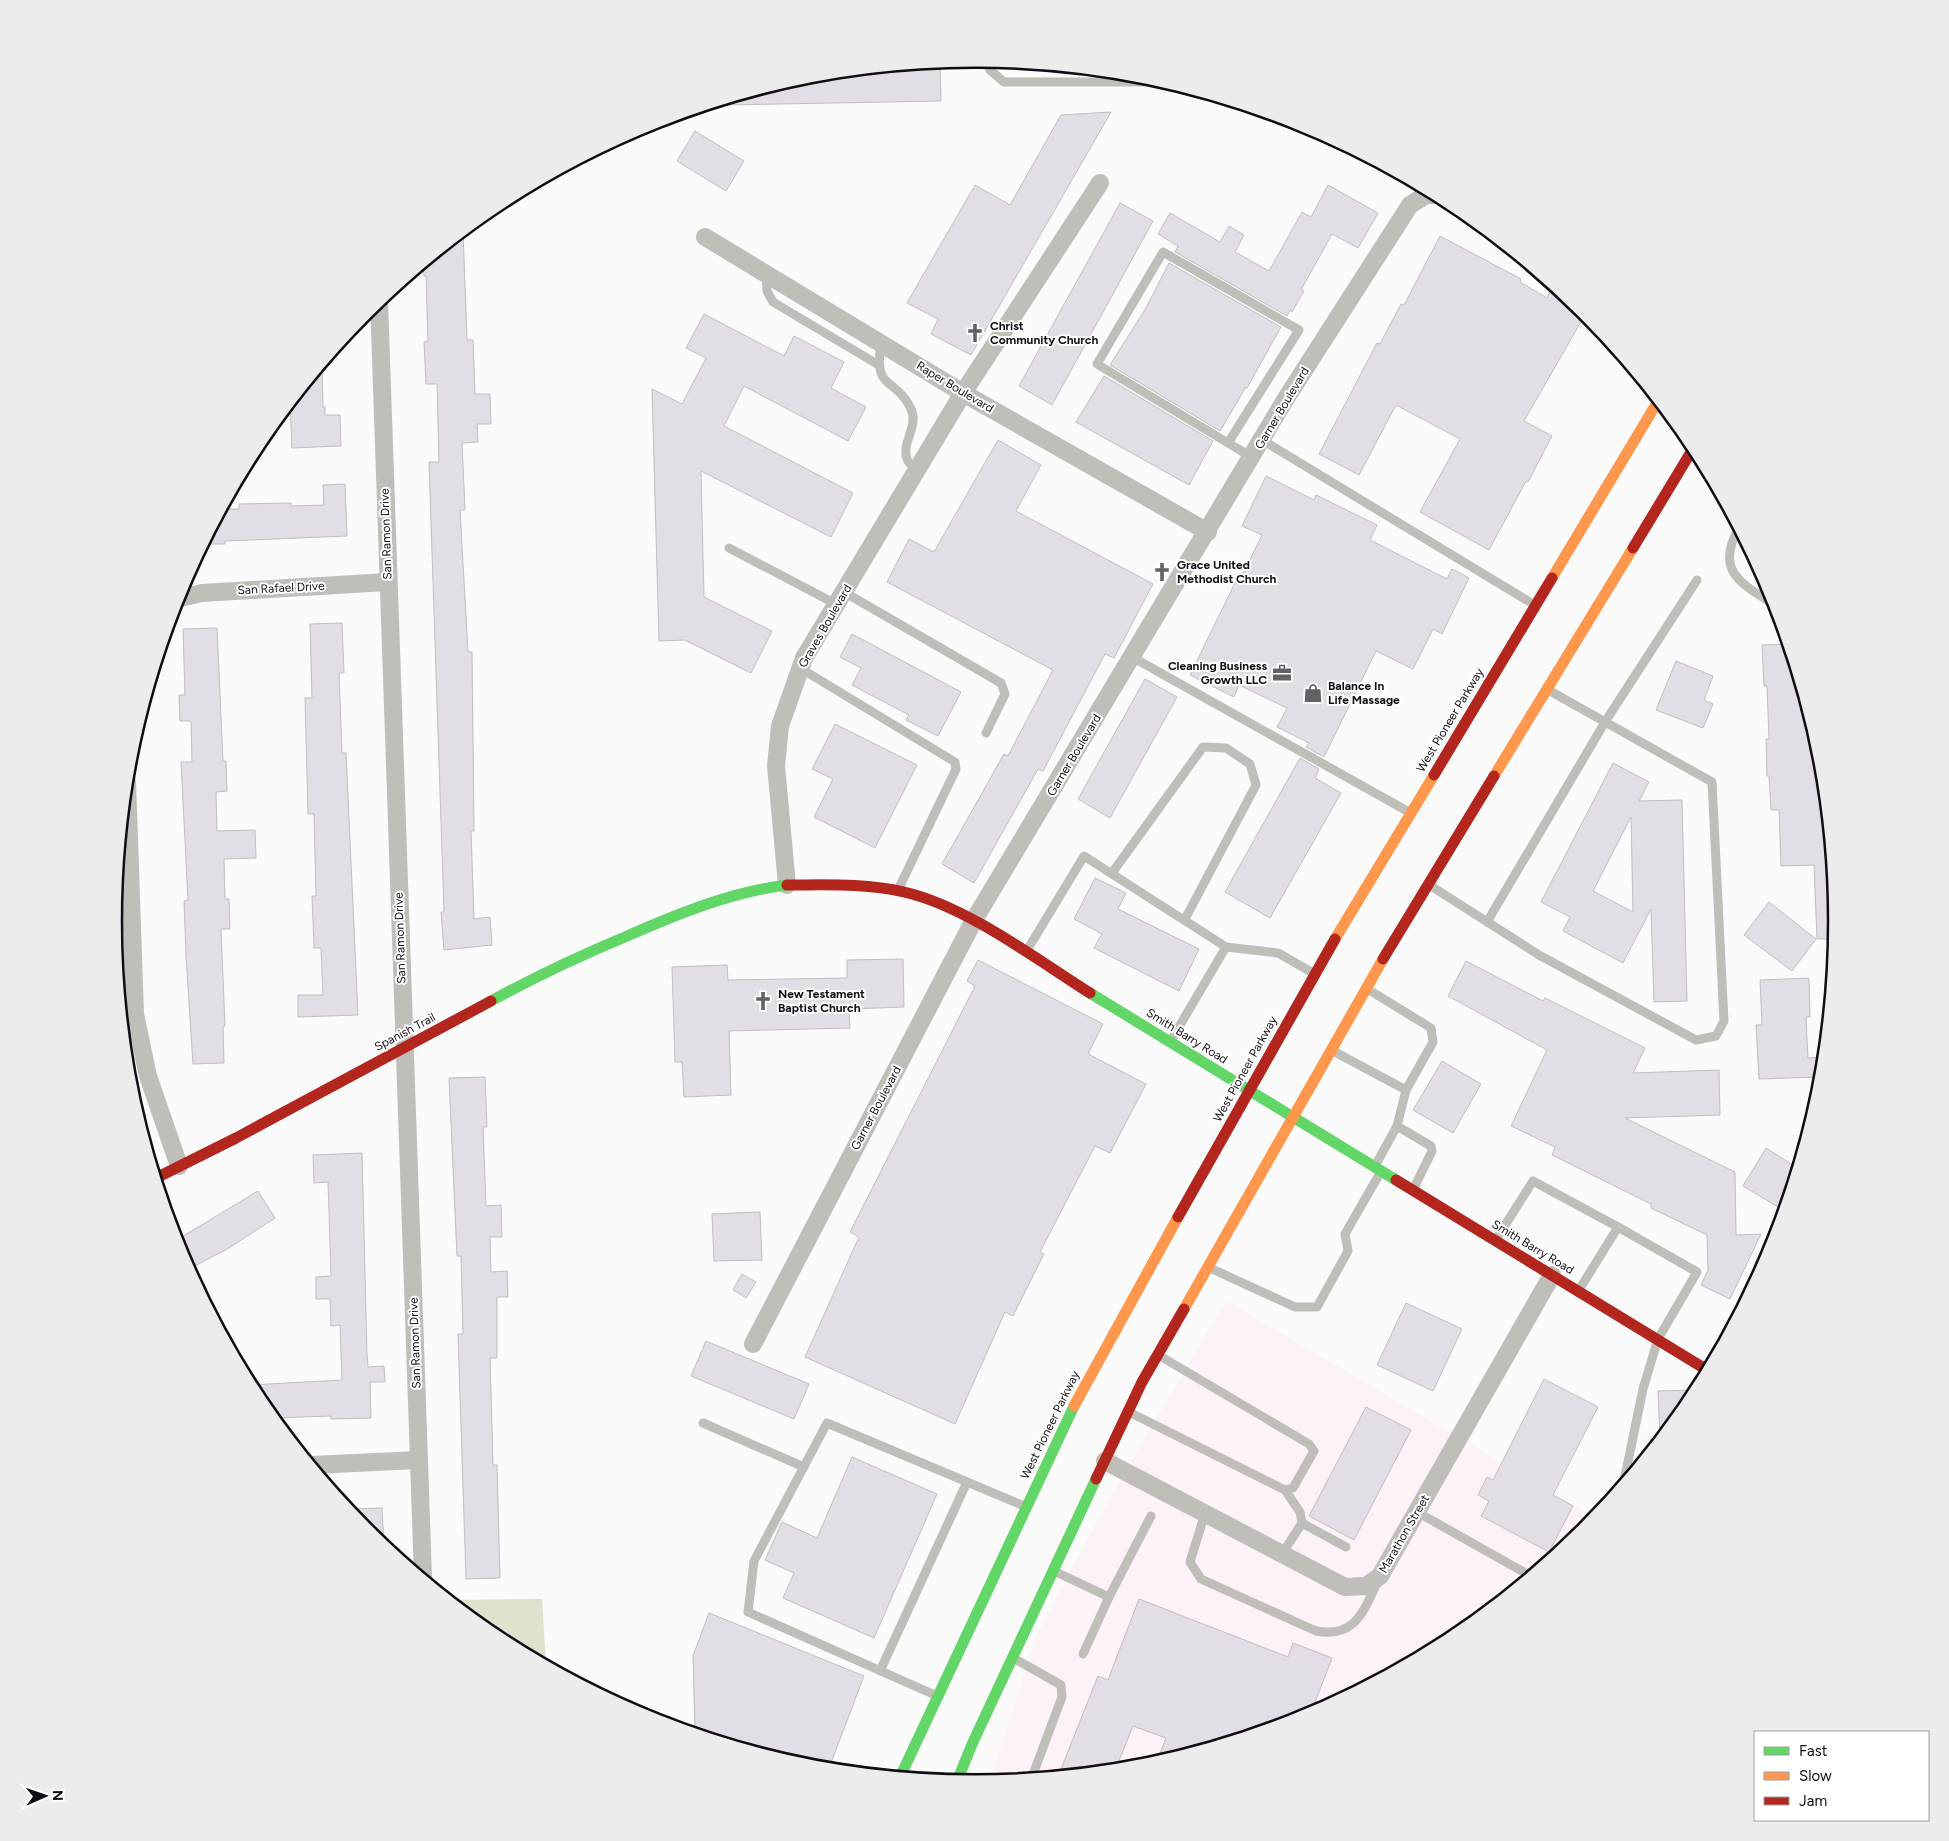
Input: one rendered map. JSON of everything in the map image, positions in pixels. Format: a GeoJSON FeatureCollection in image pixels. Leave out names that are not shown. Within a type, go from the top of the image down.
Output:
{"type":"FeatureCollection","features":[{"type":"Feature","properties":{"kind":"main road","name":"West Pioneer Parkway"},"geometry":{"type":"LineString","coordinates":[[903,1770],[1080,1392],[1314,974],[1655,406]]}},
{"type":"Feature","properties":{"kind":"main road"},"geometry":{"type":"LineString","coordinates":[[962,1774],[1012,1658],[1128,1412],[1157,1355],[1330,1050],[1689,455]]}},
{"type":"Feature","properties":{"kind":"main road","name":"Smith Barry Road"},"geometry":{"type":"LineString","coordinates":[[670,916],[755,889],[787,885],[866,886],[898,891],[958,911],[1701,1366]]}},
{"type":"Feature","properties":{"kind":"main road","name":"Spanish Trail"},"geometry":{"type":"LineString","coordinates":[[161,1175],[546,971],[670,916]]}},
{"type":"Feature","properties":{"kind":"street","name":"Graves Boulevard"},"geometry":{"type":"LineString","coordinates":[[787,885],[776,766],[780,726],[804,658],[964,393],[1100,183]]}},
{"type":"Feature","properties":{"kind":"street","name":"Garner Boulevard"},"geometry":{"type":"LineString","coordinates":[[753,1344],[974,920],[1262,440],[1410,205],[1424,196]]}},
{"type":"Feature","properties":{"kind":"street","name":"Raper Boulevard"},"geometry":{"type":"LineString","coordinates":[[705,238],[964,393],[1208,532]]}},
{"type":"Feature","properties":{"kind":"street","name":"San Ramon Drive"},"geometry":{"type":"LineString","coordinates":[[379,309],[422,1570]]}},
{"type":"Feature","properties":{"kind":"street","name":"San Rafael Drive"},"geometry":{"type":"LineString","coordinates":[[185,597],[202,593],[387,582]]}},
{"type":"Feature","properties":{"kind":"street"},"geometry":{"type":"LineString","coordinates":[[128,822],[135,1014],[148,1076],[179,1166]]}},
{"type":"Feature","properties":{"kind":"street","name":"Marathon Street"},"geometry":{"type":"LineString","coordinates":[[1105,1461],[1345,1587],[1366,1586],[1380,1576],[1552,1275]]}},
{"type":"Feature","properties":{"kind":"street"},"geometry":{"type":"LineString","coordinates":[[318,1465],[419,1460]]}},
{"type":"Feature","properties":{"kind":"lane"},"geometry":{"type":"LineString","coordinates":[[989,68],[1004,82],[1129,82]]}},
{"type":"Feature","properties":{"kind":"lane"},"geometry":{"type":"LineString","coordinates":[[1228,443],[1299,330],[1163,252],[1097,364],[1228,443],[1252,457]]}},
{"type":"Feature","properties":{"kind":"lane"},"geometry":{"type":"LineString","coordinates":[[766,274],[767,291],[773,302],[878,364]]}},
{"type":"Feature","properties":{"kind":"lane"},"geometry":{"type":"LineString","coordinates":[[881,343],[878,364],[883,380],[901,395],[912,410],[912,430],[906,447],[907,459],[917,471]]}},
{"type":"Feature","properties":{"kind":"lane"},"geometry":{"type":"LineString","coordinates":[[1262,440],[1535,605]]}},
{"type":"Feature","properties":{"kind":"lane"},"geometry":{"type":"LineString","coordinates":[[1735,534],[1730,544],[1729,562],[1734,576],[1745,586],[1765,598]]}},
{"type":"Feature","properties":{"kind":"lane"},"geometry":{"type":"LineString","coordinates":[[729,548],[840,598],[1001,683],[1005,694],[986,733]]}},
{"type":"Feature","properties":{"kind":"lane"},"geometry":{"type":"LineString","coordinates":[[1487,922],[1605,722],[1697,580]]}},
{"type":"Feature","properties":{"kind":"lane"},"geometry":{"type":"LineString","coordinates":[[1132,658],[1411,813]]}},
{"type":"Feature","properties":{"kind":"lane"},"geometry":{"type":"LineString","coordinates":[[800,668],[955,762],[956,769],[898,891]]}},
{"type":"Feature","properties":{"kind":"lane"},"geometry":{"type":"LineString","coordinates":[[1428,885],[1539,955],[1696,1040],[1716,1036],[1724,1022],[1712,782],[1548,690]]}},
{"type":"Feature","properties":{"kind":"lane"},"geometry":{"type":"LineString","coordinates":[[1112,873],[1203,747],[1226,748],[1250,764],[1256,785],[1185,919]]}},
{"type":"Feature","properties":{"kind":"lane"},"geometry":{"type":"LineString","coordinates":[[1026,953],[1084,856],[1226,947],[1278,953],[1314,974]]}},
{"type":"Feature","properties":{"kind":"lane"},"geometry":{"type":"LineString","coordinates":[[1170,1042],[1226,947]]}},
{"type":"Feature","properties":{"kind":"lane"},"geometry":{"type":"LineString","coordinates":[[1208,1267],[1296,1307],[1317,1307],[1348,1251],[1345,1234],[1397,1126],[1406,1090],[1433,1042],[1431,1028],[1367,988]]}},
{"type":"Feature","properties":{"kind":"lane"},"geometry":{"type":"LineString","coordinates":[[1330,1050],[1406,1090]]}},
{"type":"Feature","properties":{"kind":"lane"},"geometry":{"type":"LineString","coordinates":[[1397,1126],[1431,1146],[1432,1151],[1413,1191]]}},
{"type":"Feature","properties":{"kind":"lane"},"geometry":{"type":"LineString","coordinates":[[1496,1240],[1533,1181],[1697,1272],[1658,1339],[1643,1389],[1626,1471]]}},
{"type":"Feature","properties":{"kind":"lane"},"geometry":{"type":"LineString","coordinates":[[1578,1291],[1618,1228]]}},
{"type":"Feature","properties":{"kind":"lane"},"geometry":{"type":"LineString","coordinates":[[1157,1355],[1309,1444],[1314,1451],[1293,1488],[1285,1490]]}},
{"type":"Feature","properties":{"kind":"lane"},"geometry":{"type":"LineString","coordinates":[[1128,1412],[1285,1490],[1300,1512],[1302,1524],[1282,1554]]}},
{"type":"Feature","properties":{"kind":"lane"},"geometry":{"type":"LineString","coordinates":[[703,1423],[804,1467]]}},
{"type":"Feature","properties":{"kind":"lane"},"geometry":{"type":"LineString","coordinates":[[937,1696],[748,1612],[754,1561],[827,1423],[1026,1507]]}},
{"type":"Feature","properties":{"kind":"lane"},"geometry":{"type":"LineString","coordinates":[[880,1671],[967,1482]]}},
{"type":"Feature","properties":{"kind":"lane"},"geometry":{"type":"LineString","coordinates":[[1417,1512],[1524,1572]]}},
{"type":"Feature","properties":{"kind":"lane"},"geometry":{"type":"LineString","coordinates":[[1205,1514],[1190,1562],[1201,1579],[1316,1631],[1332,1634],[1347,1628],[1358,1619],[1380,1576]]}},
{"type":"Feature","properties":{"kind":"lane"},"geometry":{"type":"LineString","coordinates":[[1083,1654],[1109,1597],[1151,1516]]}},
{"type":"Feature","properties":{"kind":"lane"},"geometry":{"type":"LineString","coordinates":[[1302,1524],[1346,1547]]}},
{"type":"Feature","properties":{"kind":"lane"},"geometry":{"type":"LineString","coordinates":[[1053,1571],[1109,1597]]}},
{"type":"Feature","properties":{"kind":"lane"},"geometry":{"type":"LineString","coordinates":[[1012,1658],[1061,1685],[1062,1697],[1034,1772]]}},
{"type":"Feature","properties":{"kind":"shaded area"},"geometry":{"type":"Polygon","coordinates":[[[1226,1301],[1588,1513],[1537,1562],[1494,1597],[1448,1630],[1352,1686],[1301,1709],[1249,1728],[1141,1757],[1086,1766],[1030,1772],[992,1773],[1036,1636],[1119,1481],[1226,1301]]]}},
{"type":"Feature","properties":{"kind":"green space"},"geometry":{"type":"Polygon","coordinates":[[[542,1599],[546,1658],[501,1630],[459,1600],[542,1599]]]}},
{"type":"Feature","properties":{"kind":"building"},"geometry":{"type":"Polygon","coordinates":[[[919,69],[940,69],[941,101],[727,105],[808,84],[863,75],[919,69]]]}},
{"type":"Feature","properties":{"kind":"building"},"geometry":{"type":"Polygon","coordinates":[[[1111,112],[971,355],[931,334],[938,319],[907,303],[975,185],[1010,205],[1061,115],[1111,112]]]}},
{"type":"Feature","properties":{"kind":"building"},"geometry":{"type":"Polygon","coordinates":[[[695,131],[744,161],[726,191],[677,161],[695,131]]]}},
{"type":"Feature","properties":{"kind":"building"},"geometry":{"type":"Polygon","coordinates":[[[1328,185],[1378,213],[1358,248],[1332,234],[1301,290],[1304,291],[1292,312],[1290,310],[1287,316],[1175,252],[1178,246],[1158,234],[1170,213],[1220,242],[1229,226],[1244,235],[1235,252],[1269,271],[1302,212],[1311,217],[1328,185]]]}},
{"type":"Feature","properties":{"kind":"building"},"geometry":{"type":"Polygon","coordinates":[[[1120,203],[1153,221],[1052,405],[1019,386],[1120,203]]]}},
{"type":"Feature","properties":{"kind":"building"},"geometry":{"type":"Polygon","coordinates":[[[1440,236],[1521,279],[1520,282],[1547,298],[1550,291],[1582,321],[1524,421],[1552,436],[1489,550],[1420,512],[1460,439],[1396,405],[1359,475],[1319,454],[1377,343],[1380,344],[1401,304],[1404,305],[1440,236]]]}},
{"type":"Feature","properties":{"kind":"building"},"geometry":{"type":"Polygon","coordinates":[[[463,238],[467,340],[473,340],[475,394],[490,394],[491,424],[477,424],[478,442],[462,443],[465,510],[460,510],[468,652],[472,652],[474,831],[471,831],[474,919],[490,917],[492,945],[444,950],[441,912],[444,912],[429,462],[439,462],[437,384],[426,384],[424,342],[428,341],[426,276],[424,276],[424,270],[463,238]]]}},
{"type":"Feature","properties":{"kind":"building"},"geometry":{"type":"Polygon","coordinates":[[[1169,263],[1281,327],[1247,388],[1220,431],[1110,365],[1146,308],[1169,263]]]}},
{"type":"Feature","properties":{"kind":"building"},"geometry":{"type":"Polygon","coordinates":[[[704,314],[784,356],[794,336],[844,362],[831,388],[866,407],[848,441],[744,386],[724,426],[853,493],[831,537],[701,471],[704,597],[772,631],[751,673],[685,640],[659,641],[652,389],[682,404],[706,358],[686,348],[704,314]]]}},
{"type":"Feature","properties":{"kind":"building"},"geometry":{"type":"Polygon","coordinates":[[[322,371],[325,415],[340,415],[341,446],[292,448],[290,412],[322,371]]]}},
{"type":"Feature","properties":{"kind":"building"},"geometry":{"type":"Polygon","coordinates":[[[1104,376],[1213,441],[1189,485],[1076,422],[1104,376]]]}},
{"type":"Feature","properties":{"kind":"building"},"geometry":{"type":"Polygon","coordinates":[[[998,440],[1041,465],[1016,511],[1153,584],[1114,658],[1105,654],[1043,771],[1038,769],[974,883],[942,864],[1004,754],[1008,756],[1053,670],[887,582],[909,539],[934,552],[998,440]]]}},
{"type":"Feature","properties":{"kind":"building"},"geometry":{"type":"Polygon","coordinates":[[[1266,476],[1314,500],[1316,495],[1377,525],[1370,540],[1447,579],[1452,569],[1469,578],[1442,634],[1433,629],[1413,669],[1376,651],[1324,757],[1306,747],[1309,743],[1277,727],[1287,708],[1239,685],[1234,697],[1190,675],[1235,583],[1238,584],[1262,535],[1242,526],[1266,476]]]}},
{"type":"Feature","properties":{"kind":"building"},"geometry":{"type":"Polygon","coordinates":[[[345,484],[347,536],[225,541],[225,544],[209,544],[228,509],[239,509],[239,504],[291,503],[291,506],[324,505],[323,485],[345,484]]]}},
{"type":"Feature","properties":{"kind":"building"},"geometry":{"type":"Polygon","coordinates":[[[342,623],[344,673],[339,673],[342,753],[346,753],[358,1015],[298,1017],[298,995],[323,995],[321,948],[314,948],[312,896],[316,896],[314,814],[308,814],[305,698],[312,698],[310,624],[342,623]]]}},
{"type":"Feature","properties":{"kind":"building"},"geometry":{"type":"Polygon","coordinates":[[[217,628],[223,761],[226,761],[227,791],[216,792],[217,831],[255,830],[256,858],[224,859],[225,899],[229,899],[230,929],[221,929],[225,1026],[223,1026],[224,1063],[193,1064],[186,956],[184,901],[188,900],[181,762],[192,762],[191,721],[180,721],[179,695],[185,695],[183,629],[217,628]]]}},
{"type":"Feature","properties":{"kind":"building"},"geometry":{"type":"Polygon","coordinates":[[[852,634],[961,692],[938,736],[906,720],[909,715],[852,685],[861,668],[840,657],[852,634]]]}},
{"type":"Feature","properties":{"kind":"building"},"geometry":{"type":"Polygon","coordinates":[[[1781,644],[1798,700],[1811,754],[1820,809],[1826,865],[1827,939],[1817,939],[1814,865],[1781,866],[1779,810],[1771,810],[1769,776],[1767,776],[1766,739],[1769,739],[1767,686],[1764,686],[1762,645],[1781,644]]]}},
{"type":"Feature","properties":{"kind":"building"},"geometry":{"type":"Polygon","coordinates":[[[1676,661],[1713,676],[1704,700],[1713,704],[1703,728],[1656,710],[1676,661]]]}},
{"type":"Feature","properties":{"kind":"building"},"geometry":{"type":"Polygon","coordinates":[[[1145,679],[1177,697],[1110,818],[1078,799],[1145,679]]]}},
{"type":"Feature","properties":{"kind":"building"},"geometry":{"type":"Polygon","coordinates":[[[835,724],[917,765],[875,848],[814,817],[833,779],[812,769],[835,724]]]}},
{"type":"Feature","properties":{"kind":"building"},"geometry":{"type":"Polygon","coordinates":[[[1300,758],[1319,769],[1315,778],[1341,793],[1270,918],[1225,892],[1300,758]]]}},
{"type":"Feature","properties":{"kind":"building"},"geometry":{"type":"Polygon","coordinates":[[[1613,763],[1649,782],[1639,801],[1682,800],[1687,1001],[1654,1002],[1651,909],[1623,963],[1563,931],[1570,917],[1541,902],[1613,763]],[[1631,817],[1593,891],[1633,912],[1631,817]]]}},
{"type":"Feature","properties":{"kind":"building"},"geometry":{"type":"Polygon","coordinates":[[[1095,878],[1126,893],[1118,909],[1199,949],[1179,991],[1094,948],[1102,934],[1074,919],[1095,878]]]}},
{"type":"Feature","properties":{"kind":"building"},"geometry":{"type":"Polygon","coordinates":[[[1769,902],[1816,939],[1792,971],[1744,935],[1769,902]]]}},
{"type":"Feature","properties":{"kind":"building"},"geometry":{"type":"Polygon","coordinates":[[[903,959],[904,1007],[849,1009],[850,1028],[729,1031],[731,1095],[684,1097],[682,1062],[675,1062],[672,967],[727,965],[728,980],[847,978],[847,960],[903,959]]]}},
{"type":"Feature","properties":{"kind":"building"},"geometry":{"type":"Polygon","coordinates":[[[978,960],[1103,1024],[1088,1054],[1146,1084],[1110,1153],[1095,1146],[1040,1252],[1044,1254],[1013,1316],[1005,1312],[955,1424],[805,1357],[859,1237],[850,1232],[975,986],[967,981],[978,960]]]}},
{"type":"Feature","properties":{"kind":"building"},"geometry":{"type":"Polygon","coordinates":[[[1466,961],[1543,1001],[1545,998],[1645,1048],[1633,1073],[1719,1070],[1720,1115],[1625,1118],[1735,1172],[1736,1235],[1761,1234],[1730,1299],[1701,1285],[1708,1270],[1707,1235],[1651,1208],[1651,1204],[1552,1155],[1555,1147],[1511,1126],[1547,1050],[1448,996],[1466,961]]]}},
{"type":"Feature","properties":{"kind":"building"},"geometry":{"type":"Polygon","coordinates":[[[1809,978],[1810,1017],[1806,1017],[1808,1058],[1816,1057],[1813,1077],[1759,1079],[1756,1025],[1762,1025],[1760,980],[1809,978]]]}},
{"type":"Feature","properties":{"kind":"building"},"geometry":{"type":"Polygon","coordinates":[[[1442,1061],[1481,1084],[1453,1133],[1413,1110],[1442,1061]]]}},
{"type":"Feature","properties":{"kind":"building"},"geometry":{"type":"Polygon","coordinates":[[[485,1077],[487,1127],[483,1127],[486,1206],[501,1205],[502,1237],[490,1237],[491,1272],[507,1271],[508,1297],[497,1297],[497,1358],[490,1358],[493,1465],[497,1465],[500,1578],[466,1579],[458,1334],[463,1334],[461,1256],[457,1256],[449,1078],[485,1077]]]}},
{"type":"Feature","properties":{"kind":"building"},"geometry":{"type":"Polygon","coordinates":[[[1766,1148],[1791,1164],[1778,1207],[1743,1186],[1766,1148]]]}},
{"type":"Feature","properties":{"kind":"building"},"geometry":{"type":"Polygon","coordinates":[[[362,1153],[368,1367],[384,1366],[385,1382],[370,1382],[371,1418],[331,1419],[331,1416],[282,1418],[259,1385],[342,1380],[340,1325],[331,1326],[330,1299],[316,1299],[316,1277],[331,1276],[328,1182],[314,1183],[313,1155],[362,1153]]]}},
{"type":"Feature","properties":{"kind":"building"},"geometry":{"type":"Polygon","coordinates":[[[258,1191],[275,1218],[229,1248],[195,1266],[182,1237],[258,1191]]]}},
{"type":"Feature","properties":{"kind":"building"},"geometry":{"type":"Polygon","coordinates":[[[760,1212],[762,1260],[714,1261],[712,1214],[760,1212]]]}},
{"type":"Feature","properties":{"kind":"building"},"geometry":{"type":"Polygon","coordinates":[[[742,1274],[756,1282],[746,1298],[733,1290],[742,1274]]]}},
{"type":"Feature","properties":{"kind":"building"},"geometry":{"type":"Polygon","coordinates":[[[1406,1303],[1462,1329],[1433,1391],[1377,1365],[1406,1303]]]}},
{"type":"Feature","properties":{"kind":"building"},"geometry":{"type":"Polygon","coordinates":[[[706,1341],[809,1384],[794,1419],[691,1376],[706,1341]]]}},
{"type":"Feature","properties":{"kind":"building"},"geometry":{"type":"Polygon","coordinates":[[[1544,1379],[1598,1407],[1553,1495],[1573,1506],[1548,1552],[1481,1516],[1489,1501],[1478,1495],[1487,1477],[1493,1480],[1544,1379]]]}},
{"type":"Feature","properties":{"kind":"building"},"geometry":{"type":"Polygon","coordinates":[[[1686,1390],[1660,1428],[1658,1391],[1686,1390]]]}},
{"type":"Feature","properties":{"kind":"building"},"geometry":{"type":"Polygon","coordinates":[[[1366,1407],[1411,1430],[1354,1540],[1309,1516],[1366,1407]]]}},
{"type":"Feature","properties":{"kind":"building"},"geometry":{"type":"Polygon","coordinates":[[[852,1457],[937,1494],[874,1638],[783,1598],[794,1573],[765,1560],[782,1522],[817,1538],[852,1457]]]}},
{"type":"Feature","properties":{"kind":"building"},"geometry":{"type":"Polygon","coordinates":[[[382,1508],[383,1536],[371,1524],[357,1509],[382,1508]]]}},
{"type":"Feature","properties":{"kind":"building"},"geometry":{"type":"Polygon","coordinates":[[[1139,1599],[1288,1657],[1293,1643],[1332,1658],[1315,1703],[1301,1709],[1249,1728],[1160,1752],[1166,1738],[1133,1726],[1119,1761],[1061,1769],[1098,1676],[1108,1680],[1139,1599]]]}},
{"type":"Feature","properties":{"kind":"building"},"geometry":{"type":"Polygon","coordinates":[[[709,1613],[864,1676],[832,1761],[754,1744],[695,1726],[693,1656],[709,1613]]]}},
{"type":"Feature","properties":{"kind":"traffic: fast"},"geometry":{"type":"LineString","coordinates":[[491,1001],[574,959],[684,912],[725,898],[787,885]]}},
{"type":"Feature","properties":{"kind":"traffic: fast"},"geometry":{"type":"LineString","coordinates":[[1090,993],[1396,1180]]}},
{"type":"Feature","properties":{"kind":"traffic: fast"},"geometry":{"type":"LineString","coordinates":[[903,1770],[1074,1406]]}},
{"type":"Feature","properties":{"kind":"traffic: fast"},"geometry":{"type":"LineString","coordinates":[[960,1773],[1096,1479]]}},
{"type":"Feature","properties":{"kind":"traffic: slow"},"geometry":{"type":"LineString","coordinates":[[1552,578],[1655,406]]}},
{"type":"Feature","properties":{"kind":"traffic: slow"},"geometry":{"type":"LineString","coordinates":[[1494,776],[1633,548]]}},
{"type":"Feature","properties":{"kind":"traffic: slow"},"geometry":{"type":"LineString","coordinates":[[1335,939],[1434,775]]}},
{"type":"Feature","properties":{"kind":"traffic: slow"},"geometry":{"type":"LineString","coordinates":[[1184,1309],[1383,959]]}},
{"type":"Feature","properties":{"kind":"traffic: slow"},"geometry":{"type":"LineString","coordinates":[[1074,1406],[1178,1217]]}},
{"type":"Feature","properties":{"kind":"traffic: jam"},"geometry":{"type":"LineString","coordinates":[[1633,548],[1689,455]]}},
{"type":"Feature","properties":{"kind":"traffic: jam"},"geometry":{"type":"LineString","coordinates":[[1434,775],[1552,578]]}},
{"type":"Feature","properties":{"kind":"traffic: jam"},"geometry":{"type":"LineString","coordinates":[[1383,959],[1494,776]]}},
{"type":"Feature","properties":{"kind":"traffic: jam"},"geometry":{"type":"LineString","coordinates":[[787,885],[875,887],[904,892],[928,899],[976,921],[1090,993]]}},
{"type":"Feature","properties":{"kind":"traffic: jam"},"geometry":{"type":"LineString","coordinates":[[1178,1217],[1335,939]]}},
{"type":"Feature","properties":{"kind":"traffic: jam"},"geometry":{"type":"LineString","coordinates":[[161,1175],[236,1138],[491,1001]]}},
{"type":"Feature","properties":{"kind":"traffic: jam"},"geometry":{"type":"LineString","coordinates":[[1396,1180],[1701,1366]]}},
{"type":"Feature","properties":{"kind":"traffic: jam"},"geometry":{"type":"LineString","coordinates":[[1096,1479],[1142,1382],[1184,1309]]}},
{"type":"Feature","properties":{"kind":"place","name":"Christ Community Church"},"geometry":{"type":"Point","coordinates":[975,333]}},
{"type":"Feature","properties":{"kind":"place","name":"Grace United Methodist Church"},"geometry":{"type":"Point","coordinates":[1162,572]}},
{"type":"Feature","properties":{"kind":"place","name":"Cleaning Business Growth LLC"},"geometry":{"type":"Point","coordinates":[1282,673]}},
{"type":"Feature","properties":{"kind":"place","name":"Balance In Life Massage"},"geometry":{"type":"Point","coordinates":[1313,693]}},
{"type":"Feature","properties":{"kind":"place","name":"New Testament Baptist Church"},"geometry":{"type":"Point","coordinates":[763,1001]}}]}
